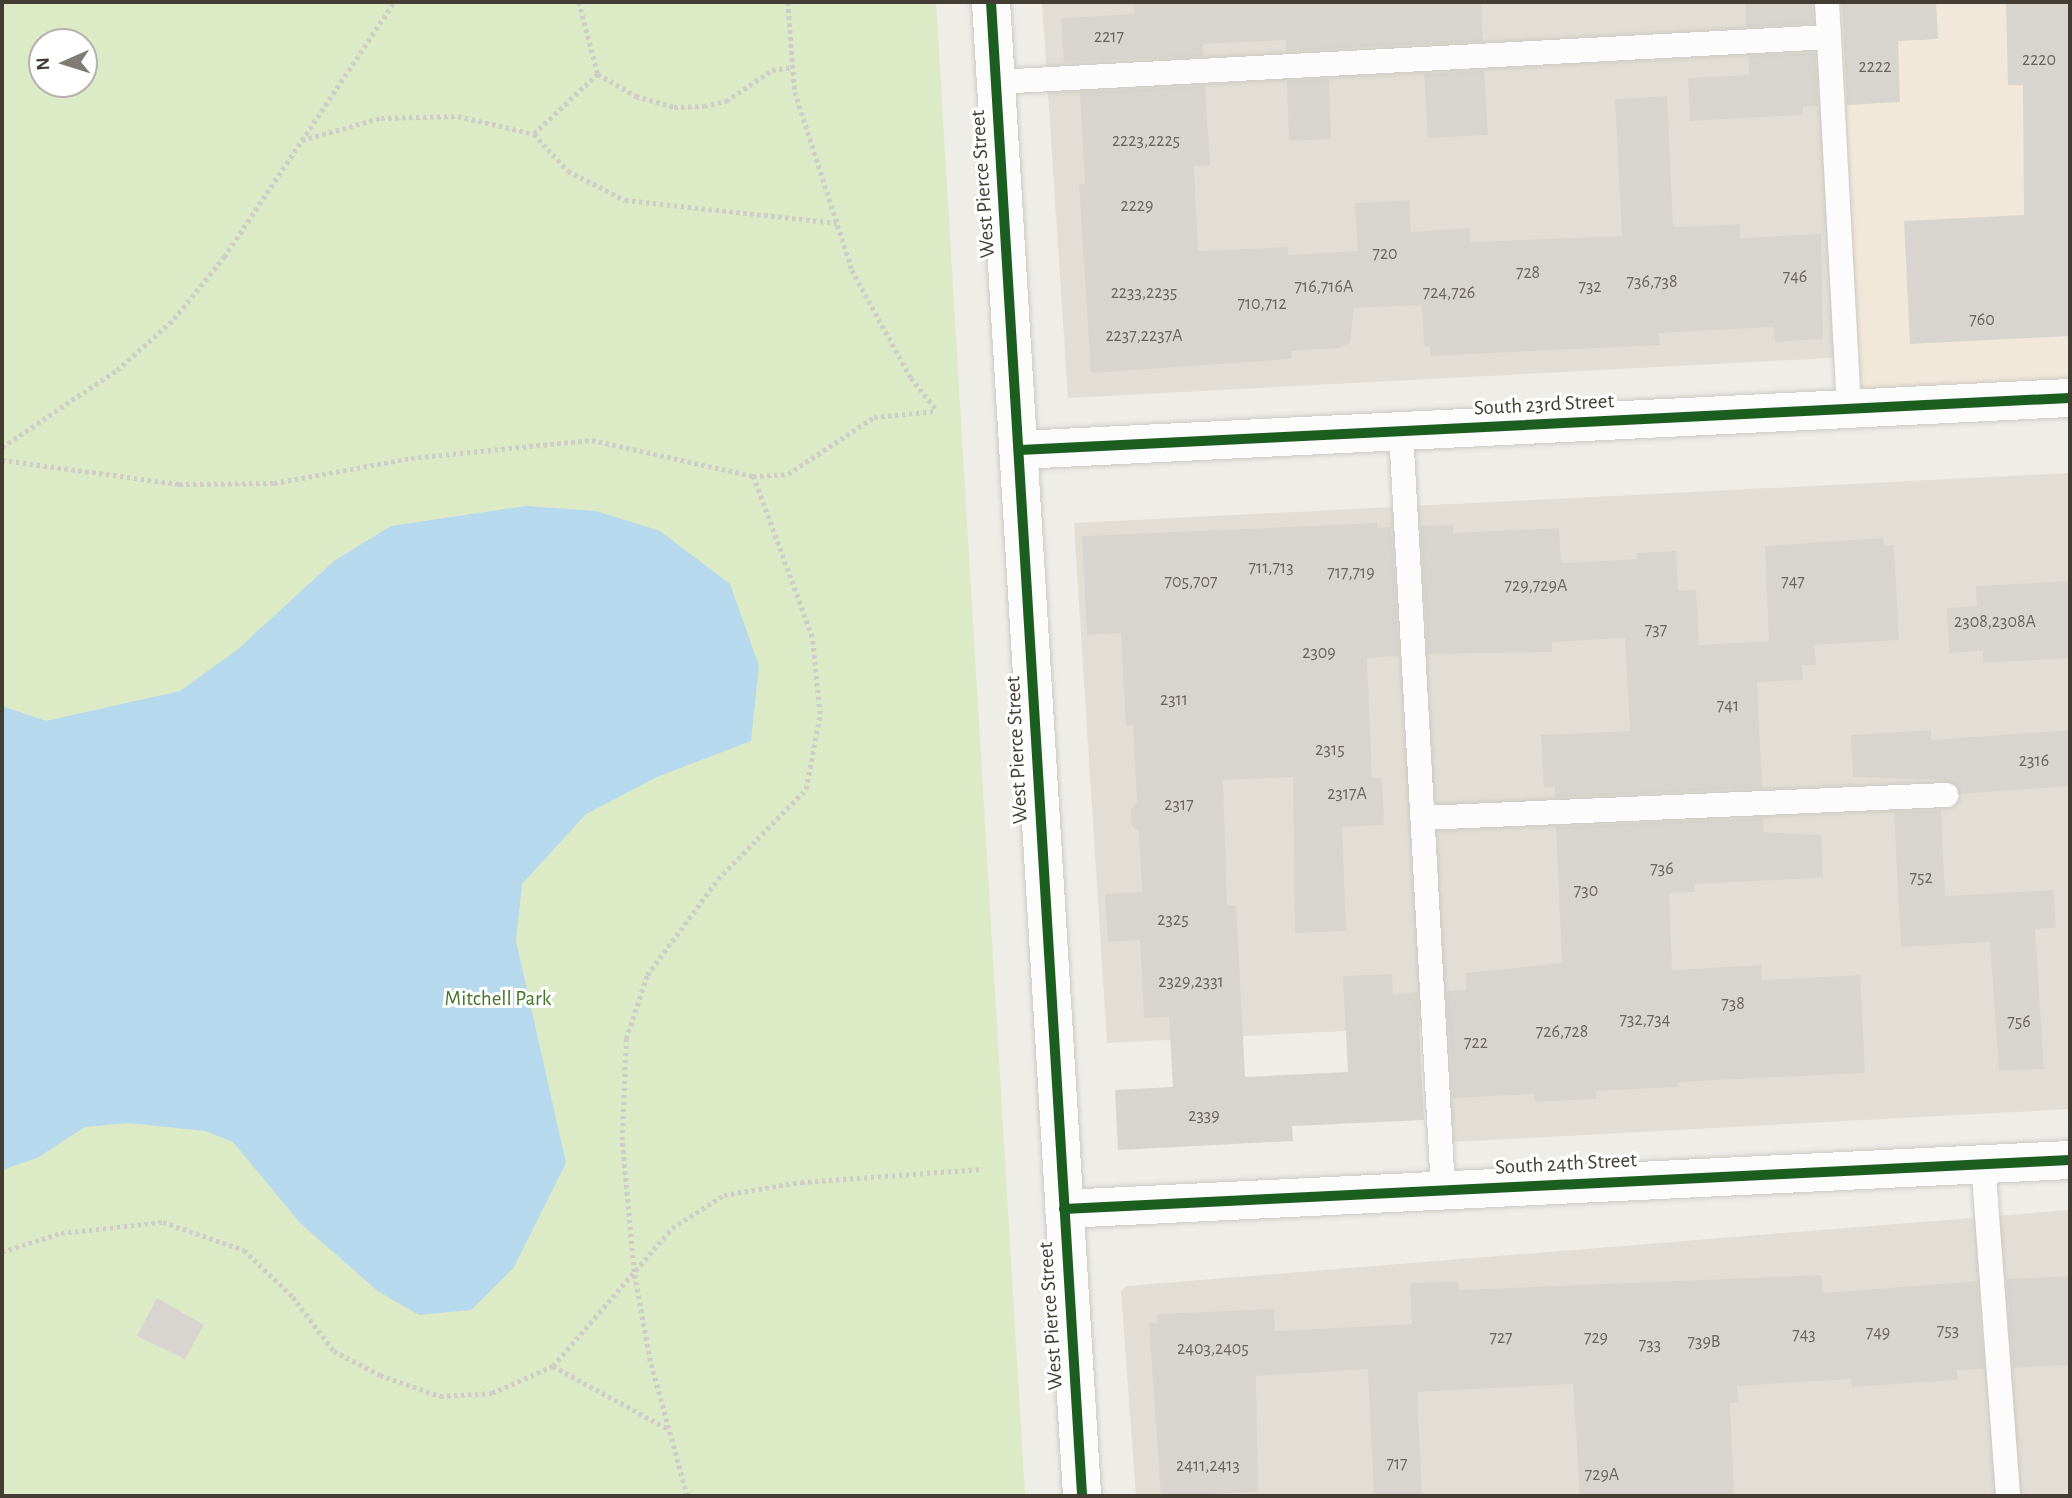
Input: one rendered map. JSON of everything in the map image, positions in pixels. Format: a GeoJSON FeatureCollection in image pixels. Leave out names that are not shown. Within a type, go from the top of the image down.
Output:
{"type":"FeatureCollection","features":[{"type":"Feature","properties":{"kind":"street","name":"West Pierce Street"},"geometry":{"type":"LineString","coordinates":[[991,2],[1082,1496]]}},
{"type":"Feature","properties":{"kind":"street","name":"South 23rd Street"},"geometry":{"type":"LineString","coordinates":[[1020,450],[2070,398]]}},
{"type":"Feature","properties":{"kind":"street","name":"South 24th Street"},"geometry":{"type":"LineString","coordinates":[[1064,1209],[2070,1160]]}},
{"type":"Feature","properties":{"kind":"lane"},"geometry":{"type":"LineString","coordinates":[[1827,2],[1849,409]]}},
{"type":"Feature","properties":{"kind":"lane"},"geometry":{"type":"LineString","coordinates":[[996,82],[1829,37]]}},
{"type":"Feature","properties":{"kind":"lane"},"geometry":{"type":"LineString","coordinates":[[1401,431],[1443,1190]]}},
{"type":"Feature","properties":{"kind":"lane"},"geometry":{"type":"LineString","coordinates":[[1423,818],[1946,794]]}},
{"type":"Feature","properties":{"kind":"lane"},"geometry":{"type":"LineString","coordinates":[[1983,1163],[2008,1496]]}},
{"type":"Feature","properties":{"kind":"path"},"geometry":{"type":"LineString","coordinates":[[2,447],[117,370],[174,320],[224,257],[394,2]]}},
{"type":"Feature","properties":{"kind":"path"},"geometry":{"type":"LineString","coordinates":[[579,2],[598,74],[636,96],[674,107],[726,101],[772,70],[793,68]]}},
{"type":"Feature","properties":{"kind":"path"},"geometry":{"type":"LineString","coordinates":[[2,460],[179,484],[274,483],[411,458],[592,440],[753,476],[788,474],[874,416],[937,411],[911,378],[852,270],[795,92],[788,2]]}},
{"type":"Feature","properties":{"kind":"path"},"geometry":{"type":"LineString","coordinates":[[534,134],[598,74]]}},
{"type":"Feature","properties":{"kind":"path"},"geometry":{"type":"LineString","coordinates":[[300,140],[381,118],[458,116],[534,134],[568,171],[625,200],[837,223]]}},
{"type":"Feature","properties":{"kind":"path"},"geometry":{"type":"LineString","coordinates":[[687,1496],[668,1429],[634,1272],[622,1140],[626,1039],[647,975],[718,879],[806,789],[820,714],[812,637],[753,476]]}},
{"type":"Feature","properties":{"kind":"path"},"geometry":{"type":"LineString","coordinates":[[2,1252],[61,1233],[163,1222],[244,1250],[293,1297],[334,1351],[380,1375],[440,1396],[492,1393],[553,1366],[672,1228],[724,1195],[802,1182],[983,1169]]}},
{"type":"Feature","properties":{"kind":"path"},"geometry":{"type":"LineString","coordinates":[[553,1366],[668,1429]]}},
{"type":"Feature","properties":{"kind":"shaded area"},"geometry":{"type":"Polygon","coordinates":[[[1042,2],[1827,2],[1847,357],[1068,398],[1042,2]]]}},
{"type":"Feature","properties":{"kind":"shaded area"},"geometry":{"type":"Polygon","coordinates":[[[1827,2],[2070,2],[2070,384],[1849,409],[1827,2]]]}},
{"type":"Feature","properties":{"kind":"shaded area"},"geometry":{"type":"Polygon","coordinates":[[[2070,473],[2070,1109],[1434,1143],[1423,1027],[1107,1043],[1074,523],[2070,473]]]}},
{"type":"Feature","properties":{"kind":"shaded area"},"geometry":{"type":"Polygon","coordinates":[[[2070,1210],[2070,1496],[1136,1496],[1121,1291],[1126,1286],[2070,1210]]]}},
{"type":"Feature","properties":{"kind":"green space","name":"Mitchell Park"},"geometry":{"type":"Polygon","coordinates":[[[2,2],[936,2],[1025,1496],[2,1496],[2,2]]]}},
{"type":"Feature","properties":{"kind":"water"},"geometry":{"type":"Polygon","coordinates":[[[526,506],[596,511],[660,531],[730,584],[759,666],[751,741],[657,777],[586,814],[522,884],[516,941],[566,1163],[514,1267],[471,1310],[419,1315],[379,1292],[301,1224],[233,1142],[205,1131],[128,1123],[85,1127],[37,1158],[2,1170],[2,706],[46,721],[180,691],[238,649],[334,561],[391,526],[526,506]]]}},
{"type":"Feature","properties":{"kind":"building"},"geometry":{"type":"Polygon","coordinates":[[[1481,2],[1483,41],[1286,51],[1286,40],[1203,44],[1204,56],[1064,62],[1061,18],[1135,14],[1134,4],[1481,2]]]}},
{"type":"Feature","properties":{"kind":"building"},"geometry":{"type":"Polygon","coordinates":[[[1745,2],[1812,2],[1813,23],[1746,27],[1745,2]]]}},
{"type":"Feature","properties":{"kind":"building"},"geometry":{"type":"Polygon","coordinates":[[[1842,2],[1936,2],[1938,39],[1898,41],[1900,102],[1847,105],[1842,2]]]}},
{"type":"Feature","properties":{"kind":"building"},"geometry":{"type":"Polygon","coordinates":[[[2006,2],[2070,2],[2070,336],[1910,344],[1904,221],[2024,215],[2023,85],[2008,85],[2006,2]]]}},
{"type":"Feature","properties":{"kind":"building"},"geometry":{"type":"Polygon","coordinates":[[[1815,53],[1818,106],[1803,107],[1803,115],[1690,121],[1688,78],[1749,75],[1748,56],[1815,53]]]}},
{"type":"Feature","properties":{"kind":"building"},"geometry":{"type":"Polygon","coordinates":[[[1484,71],[1488,135],[1428,138],[1424,74],[1484,71]]]}},
{"type":"Feature","properties":{"kind":"building"},"geometry":{"type":"Polygon","coordinates":[[[1329,79],[1331,139],[1289,141],[1287,81],[1329,79]]]}},
{"type":"Feature","properties":{"kind":"building"},"geometry":{"type":"Polygon","coordinates":[[[1205,86],[1210,166],[1194,166],[1198,251],[1288,247],[1288,255],[1358,251],[1355,203],[1409,200],[1411,232],[1469,228],[1470,242],[1622,236],[1615,99],[1667,96],[1673,227],[1740,224],[1740,238],[1821,234],[1823,339],[1775,342],[1774,327],[1659,333],[1660,345],[1431,356],[1430,346],[1424,346],[1422,305],[1354,308],[1350,343],[1338,348],[1291,351],[1292,359],[1091,373],[1079,184],[1085,184],[1080,92],[1205,86]]]}},
{"type":"Feature","properties":{"kind":"building"},"geometry":{"type":"Polygon","coordinates":[[[1377,523],[1377,528],[1391,527],[1399,656],[1367,658],[1372,778],[1382,778],[1384,825],[1342,827],[1346,931],[1295,933],[1293,777],[1223,780],[1227,905],[1236,905],[1245,1077],[1348,1072],[1343,976],[1392,974],[1393,994],[1417,992],[1424,1120],[1292,1126],[1293,1141],[1118,1150],[1115,1090],[1173,1087],[1169,1017],[1144,1018],[1140,940],[1108,942],[1105,894],[1142,892],[1139,832],[1132,826],[1131,809],[1137,802],[1133,725],[1126,726],[1121,633],[1087,635],[1082,536],[1377,523]]]}},
{"type":"Feature","properties":{"kind":"building"},"geometry":{"type":"Polygon","coordinates":[[[1453,525],[1453,533],[1559,528],[1561,563],[1637,559],[1636,553],[1676,551],[1678,591],[1696,590],[1699,645],[1769,641],[1765,546],[1883,538],[1884,546],[1894,545],[1899,640],[1814,645],[1816,665],[1802,665],[1803,680],[1757,682],[1762,788],[1555,797],[1555,787],[1544,788],[1541,735],[1630,731],[1625,638],[1552,642],[1552,652],[1428,654],[1421,526],[1453,525]]]}},
{"type":"Feature","properties":{"kind":"building"},"geometry":{"type":"Polygon","coordinates":[[[2070,581],[2070,658],[1983,663],[1983,651],[1949,653],[1947,608],[1977,606],[1976,586],[2070,581]]]}},
{"type":"Feature","properties":{"kind":"building"},"geometry":{"type":"Polygon","coordinates":[[[1931,730],[1931,740],[2070,730],[2070,786],[1961,794],[1946,780],[1853,777],[1851,735],[1931,730]]]}},
{"type":"Feature","properties":{"kind":"building"},"geometry":{"type":"Polygon","coordinates":[[[1941,810],[1945,896],[2054,890],[2056,928],[2035,929],[2044,1069],[1999,1071],[1990,942],[1901,947],[1894,812],[1941,810]]]}},
{"type":"Feature","properties":{"kind":"building"},"geometry":{"type":"Polygon","coordinates":[[[1763,818],[1764,832],[1821,835],[1823,878],[1695,884],[1695,892],[1669,893],[1672,970],[1761,965],[1762,980],[1860,975],[1865,1073],[1678,1082],[1678,1087],[1596,1091],[1596,1099],[1535,1102],[1534,1094],[1453,1098],[1447,991],[1466,990],[1466,973],[1562,963],[1556,827],[1763,818]]]}},
{"type":"Feature","properties":{"kind":"building"},"geometry":{"type":"Polygon","coordinates":[[[1822,1275],[1823,1293],[1977,1281],[1984,1369],[1957,1370],[1957,1380],[1852,1387],[1851,1379],[1737,1386],[1738,1403],[1730,1403],[1734,1495],[1727,1496],[1580,1496],[1573,1384],[1417,1392],[1422,1496],[1374,1496],[1368,1369],[1256,1376],[1258,1492],[1161,1496],[1149,1323],[1158,1323],[1157,1314],[1274,1309],[1275,1331],[1412,1324],[1410,1283],[1458,1281],[1459,1290],[1822,1275]]]}},
{"type":"Feature","properties":{"kind":"building"},"geometry":{"type":"Polygon","coordinates":[[[2070,1276],[2070,1365],[2013,1368],[2007,1279],[2070,1276]]]}},
{"type":"Feature","properties":{"kind":"building"},"geometry":{"type":"Polygon","coordinates":[[[157,1298],[204,1325],[185,1359],[137,1336],[157,1298]]]}},
{"type":"Feature","properties":{"kind":"cycle path"},"geometry":{"type":"LineString","coordinates":[[991,2],[1082,1496]]}},
{"type":"Feature","properties":{"kind":"cycle path"},"geometry":{"type":"LineString","coordinates":[[1020,450],[2070,398]]}},
{"type":"Feature","properties":{"kind":"cycle path"},"geometry":{"type":"LineString","coordinates":[[1064,1209],[2070,1160]]}}]}
